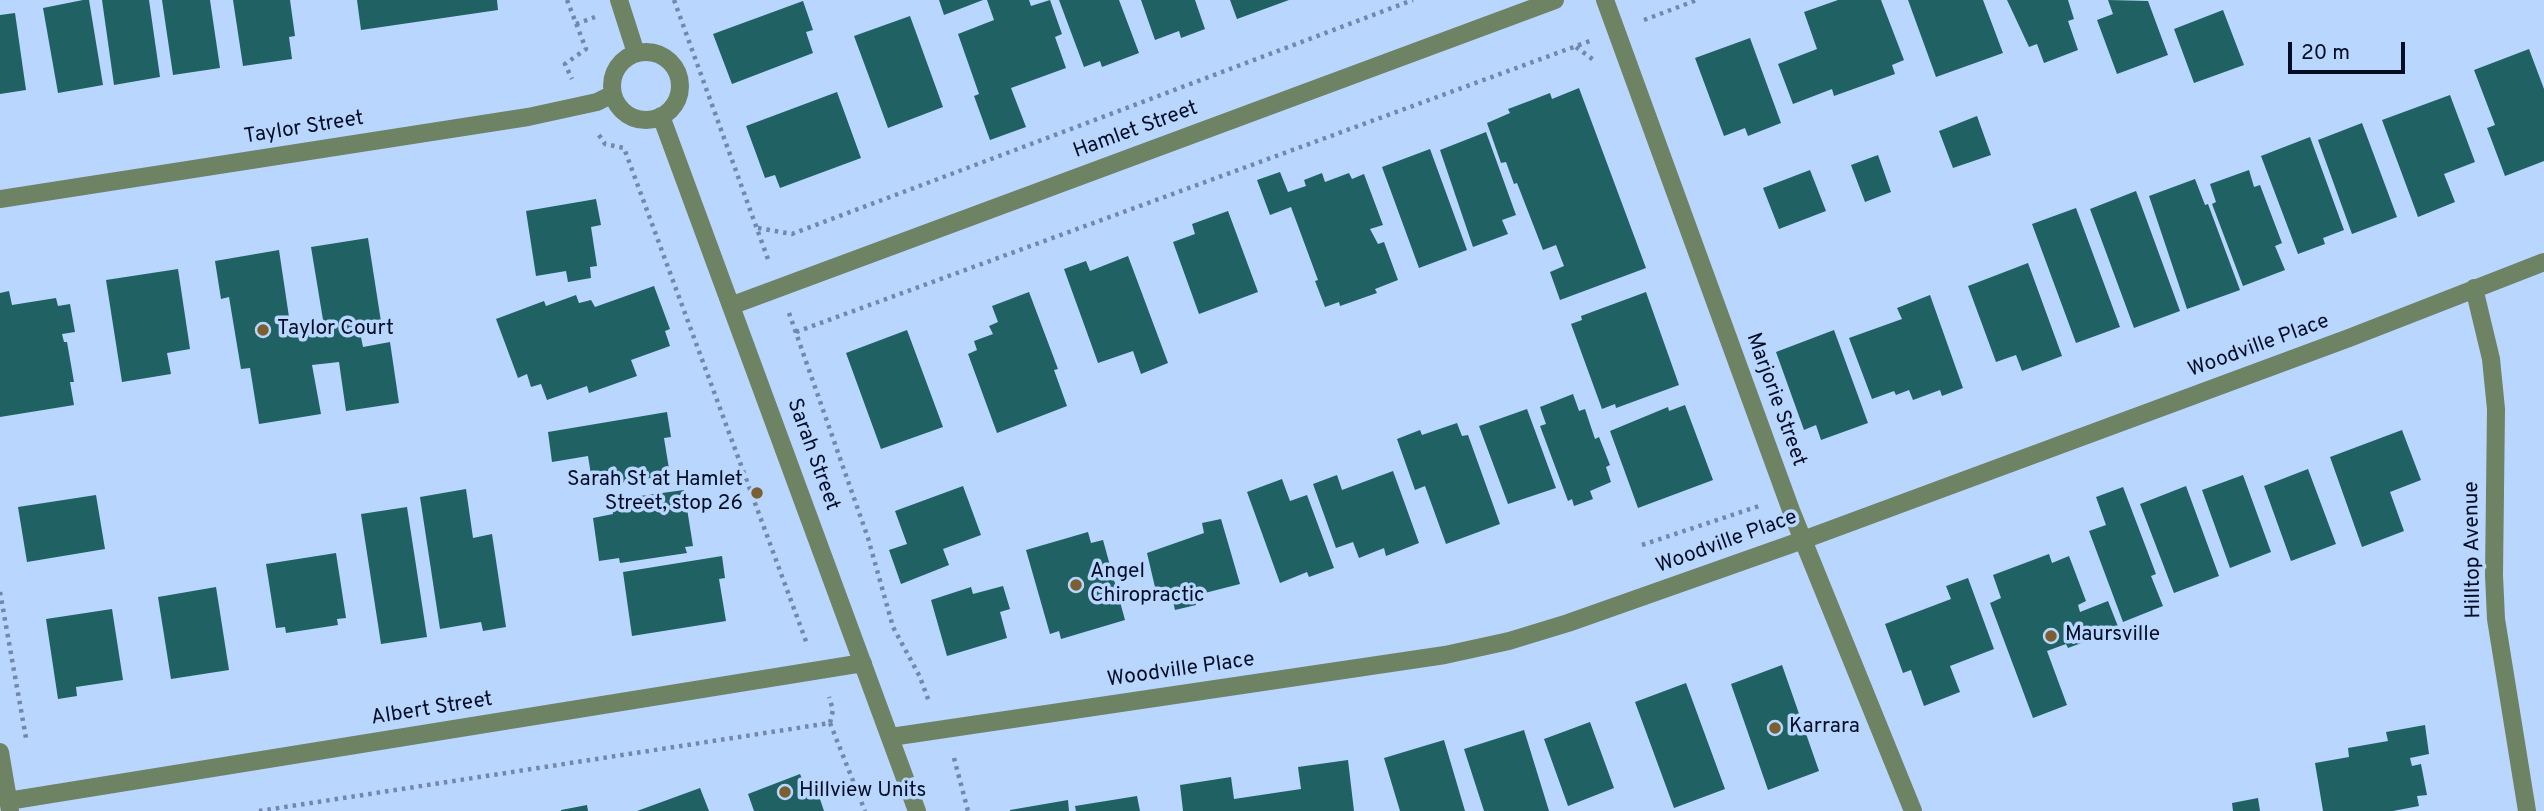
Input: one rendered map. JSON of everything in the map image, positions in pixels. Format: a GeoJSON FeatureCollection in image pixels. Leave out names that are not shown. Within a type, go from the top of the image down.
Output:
{"type":"FeatureCollection","features":[{"type":"Feature","properties":{"kind":"street"},"geometry":{"type":"LineString","coordinates":[[619,0],[636,52]]}},
{"type":"Feature","properties":{"kind":"street","name":"Hamlet Street"},"geometry":{"type":"LineString","coordinates":[[733,305],[1556,0]]}},
{"type":"Feature","properties":{"kind":"street","name":"Marjorie Street"},"geometry":{"type":"LineString","coordinates":[[1605,0],[1803,540],[1913,811]]}},
{"type":"Feature","properties":{"kind":"street"},"geometry":{"type":"LineString","coordinates":[[636,52],[658,53],[668,59],[680,78],[677,101],[661,116],[652,120],[631,117],[617,104],[612,94],[614,73],[627,57],[636,52]]}},
{"type":"Feature","properties":{"kind":"street","name":"Taylor Street"},"geometry":{"type":"LineString","coordinates":[[0,199],[528,117],[597,102],[612,94]]}},
{"type":"Feature","properties":{"kind":"street","name":"Sarah Street"},"geometry":{"type":"LineString","coordinates":[[661,116],[733,305],[917,811]]}},
{"type":"Feature","properties":{"kind":"street","name":"Woodville Place"},"geometry":{"type":"LineString","coordinates":[[891,737],[1458,652],[1568,623],[1803,540],[2349,338],[2544,262]]}},
{"type":"Feature","properties":{"kind":"street","name":"Hilltop Avenue"},"geometry":{"type":"LineString","coordinates":[[2474,288],[2491,359],[2496,409],[2496,619],[2527,811]]}},
{"type":"Feature","properties":{"kind":"street","name":"Albert Street"},"geometry":{"type":"LineString","coordinates":[[9,806],[863,663]]}},
{"type":"Feature","properties":{"kind":"street"},"geometry":{"type":"LineString","coordinates":[[0,752],[9,806]]}},
{"type":"Feature","properties":{"kind":"path"},"geometry":{"type":"LineString","coordinates":[[568,0],[586,49],[565,64],[572,79]]}},
{"type":"Feature","properties":{"kind":"path"},"geometry":{"type":"LineString","coordinates":[[674,0],[763,246]]}},
{"type":"Feature","properties":{"kind":"path"},"geometry":{"type":"LineString","coordinates":[[757,228],[792,234],[1413,0]]}},
{"type":"Feature","properties":{"kind":"path"},"geometry":{"type":"LineString","coordinates":[[1633,24],[1698,0]]}},
{"type":"Feature","properties":{"kind":"path"},"geometry":{"type":"LineString","coordinates":[[576,24],[600,15]]}},
{"type":"Feature","properties":{"kind":"path"},"geometry":{"type":"LineString","coordinates":[[796,332],[1597,39]]}},
{"type":"Feature","properties":{"kind":"path"},"geometry":{"type":"LineString","coordinates":[[599,135],[605,144],[624,148],[803,635]]}},
{"type":"Feature","properties":{"kind":"path"},"geometry":{"type":"LineString","coordinates":[[792,320],[868,538],[892,627],[920,677],[928,699]]}},
{"type":"Feature","properties":{"kind":"path"},"geometry":{"type":"LineString","coordinates":[[1642,545],[1769,502]]}},
{"type":"Feature","properties":{"kind":"path"},"geometry":{"type":"LineString","coordinates":[[0,592],[13,681],[28,744]]}},
{"type":"Feature","properties":{"kind":"path"},"geometry":{"type":"LineString","coordinates":[[833,710],[830,723],[864,811]]}},
{"type":"Feature","properties":{"kind":"path"},"geometry":{"type":"LineString","coordinates":[[259,811],[830,723]]}},
{"type":"Feature","properties":{"kind":"path"},"geometry":{"type":"LineString","coordinates":[[956,763],[968,811]]}},
{"type":"Feature","properties":{"kind":"building"},"geometry":{"type":"Polygon","coordinates":[[[89,0],[103,85],[58,93],[43,8],[89,0]]]}},
{"type":"Feature","properties":{"kind":"building"},"geometry":{"type":"Polygon","coordinates":[[[102,0],[149,0],[160,77],[114,85],[102,0]]]}},
{"type":"Feature","properties":{"kind":"building"},"geometry":{"type":"Polygon","coordinates":[[[162,0],[210,0],[220,68],[173,75],[162,0]]]}},
{"type":"Feature","properties":{"kind":"building"},"geometry":{"type":"Polygon","coordinates":[[[233,0],[290,0],[295,36],[289,37],[292,59],[243,66],[233,0]]]}},
{"type":"Feature","properties":{"kind":"building"},"geometry":{"type":"Polygon","coordinates":[[[357,0],[497,0],[498,10],[361,30],[357,0]]]}},
{"type":"Feature","properties":{"kind":"building"},"geometry":{"type":"Polygon","coordinates":[[[939,0],[983,0],[944,15],[939,0]]]}},
{"type":"Feature","properties":{"kind":"building"},"geometry":{"type":"Polygon","coordinates":[[[987,0],[1029,0],[1031,6],[1050,0],[1062,34],[1055,37],[1066,68],[1011,88],[1026,127],[990,140],[974,96],[979,94],[958,34],[994,20],[987,0]]]}},
{"type":"Feature","properties":{"kind":"building"},"geometry":{"type":"Polygon","coordinates":[[[1059,0],[1119,0],[1139,53],[1102,67],[1100,61],[1084,67],[1059,0]]]}},
{"type":"Feature","properties":{"kind":"building"},"geometry":{"type":"Polygon","coordinates":[[[1141,0],[1195,0],[1205,29],[1181,38],[1179,31],[1155,40],[1141,0]]]}},
{"type":"Feature","properties":{"kind":"building"},"geometry":{"type":"Polygon","coordinates":[[[1230,0],[1289,0],[1237,19],[1230,0]]]}},
{"type":"Feature","properties":{"kind":"building"},"geometry":{"type":"Polygon","coordinates":[[[1838,0],[1881,0],[1904,60],[1892,65],[1895,74],[1834,96],[1832,89],[1793,104],[1778,64],[1817,49],[1804,12],[1838,0]]]}},
{"type":"Feature","properties":{"kind":"building"},"geometry":{"type":"Polygon","coordinates":[[[1908,0],[1983,0],[2003,53],[1936,77],[1908,0]]]}},
{"type":"Feature","properties":{"kind":"building"},"geometry":{"type":"Polygon","coordinates":[[[2007,0],[2068,0],[2074,19],[2068,21],[2078,50],[2044,63],[2037,44],[2029,47],[2007,0]]]}},
{"type":"Feature","properties":{"kind":"building"},"geometry":{"type":"Polygon","coordinates":[[[2108,0],[2148,1],[2168,55],[2117,74],[2097,20],[2113,14],[2108,0]]]}},
{"type":"Feature","properties":{"kind":"building"},"geometry":{"type":"Polygon","coordinates":[[[803,1],[813,30],[806,32],[813,53],[732,84],[713,34],[803,1]]]}},
{"type":"Feature","properties":{"kind":"building"},"geometry":{"type":"Polygon","coordinates":[[[2223,10],[2244,65],[2194,83],[2174,29],[2223,10]]]}},
{"type":"Feature","properties":{"kind":"building"},"geometry":{"type":"Polygon","coordinates":[[[15,13],[26,90],[0,94],[0,15],[15,13]]]}},
{"type":"Feature","properties":{"kind":"building"},"geometry":{"type":"Polygon","coordinates":[[[910,16],[943,107],[888,128],[854,36],[910,16]]]}},
{"type":"Feature","properties":{"kind":"building"},"geometry":{"type":"Polygon","coordinates":[[[1750,38],[1781,123],[1748,136],[1745,128],[1724,136],[1695,58],[1750,38]]]}},
{"type":"Feature","properties":{"kind":"building"},"geometry":{"type":"Polygon","coordinates":[[[2529,49],[2544,89],[2544,161],[2505,176],[2487,128],[2495,125],[2474,70],[2529,49]]]}},
{"type":"Feature","properties":{"kind":"building"},"geometry":{"type":"Polygon","coordinates":[[[1579,88],[1646,268],[1560,300],[1550,272],[1564,266],[1556,245],[1543,250],[1517,183],[1514,184],[1506,162],[1501,163],[1487,123],[1510,113],[1508,109],[1550,93],[1552,99],[1579,88]]]}},
{"type":"Feature","properties":{"kind":"building"},"geometry":{"type":"Polygon","coordinates":[[[837,92],[861,158],[780,188],[775,175],[765,178],[746,126],[837,92]]]}},
{"type":"Feature","properties":{"kind":"building"},"geometry":{"type":"Polygon","coordinates":[[[2450,95],[2475,162],[2444,174],[2455,202],[2418,217],[2382,120],[2450,95]]]}},
{"type":"Feature","properties":{"kind":"building"},"geometry":{"type":"Polygon","coordinates":[[[1977,116],[1991,155],[1953,168],[1939,131],[1977,116]]]}},
{"type":"Feature","properties":{"kind":"building"},"geometry":{"type":"Polygon","coordinates":[[[2362,123],[2397,217],[2352,234],[2318,140],[2362,123]]]}},
{"type":"Feature","properties":{"kind":"building"},"geometry":{"type":"Polygon","coordinates":[[[1486,132],[1516,215],[1502,220],[1508,234],[1473,247],[1440,150],[1486,132]]]}},
{"type":"Feature","properties":{"kind":"building"},"geometry":{"type":"Polygon","coordinates":[[[2310,137],[2344,230],[2323,238],[2325,244],[2298,254],[2261,156],[2310,137]]]}},
{"type":"Feature","properties":{"kind":"building"},"geometry":{"type":"Polygon","coordinates":[[[1430,149],[1467,250],[1419,268],[1382,167],[1430,149]]]}},
{"type":"Feature","properties":{"kind":"building"},"geometry":{"type":"Polygon","coordinates":[[[1878,155],[1891,192],[1865,202],[1851,165],[1878,155]]]}},
{"type":"Feature","properties":{"kind":"building"},"geometry":{"type":"Polygon","coordinates":[[[1810,170],[1826,211],[1779,229],[1763,188],[1810,170]]]}},
{"type":"Feature","properties":{"kind":"building"},"geometry":{"type":"Polygon","coordinates":[[[2249,170],[2254,187],[2260,185],[2282,243],[2275,246],[2285,270],[2243,286],[2212,204],[2216,202],[2210,184],[2249,170]]]}},
{"type":"Feature","properties":{"kind":"building"},"geometry":{"type":"Polygon","coordinates":[[[1280,172],[1288,192],[1306,186],[1304,180],[1322,173],[1325,182],[1349,173],[1352,179],[1364,174],[1383,225],[1370,229],[1378,244],[1384,242],[1398,280],[1375,289],[1377,293],[1340,306],[1339,302],[1325,307],[1291,207],[1270,215],[1257,180],[1280,172]]]}},
{"type":"Feature","properties":{"kind":"building"},"geometry":{"type":"Polygon","coordinates":[[[2195,179],[2205,205],[2208,204],[2240,290],[2187,309],[2149,196],[2195,179]]]}},
{"type":"Feature","properties":{"kind":"building"},"geometry":{"type":"Polygon","coordinates":[[[2136,191],[2180,311],[2134,328],[2090,209],[2136,191]]]}},
{"type":"Feature","properties":{"kind":"building"},"geometry":{"type":"Polygon","coordinates":[[[596,199],[601,225],[591,227],[597,266],[590,267],[591,278],[568,282],[566,271],[536,276],[526,211],[596,199]]]}},
{"type":"Feature","properties":{"kind":"building"},"geometry":{"type":"Polygon","coordinates":[[[2076,208],[2120,327],[2076,343],[2032,224],[2076,208]]]}},
{"type":"Feature","properties":{"kind":"building"},"geometry":{"type":"Polygon","coordinates":[[[1228,211],[1258,292],[1199,314],[1173,242],[1195,234],[1192,224],[1228,211]]]}},
{"type":"Feature","properties":{"kind":"building","name":"Taylor Court"},"geometry":{"type":"Polygon","coordinates":[[[368,238],[382,328],[360,332],[363,347],[390,342],[399,403],[346,411],[339,362],[312,365],[321,414],[259,424],[250,368],[241,369],[229,297],[221,299],[215,261],[279,250],[292,337],[325,332],[311,247],[368,238]]]}},
{"type":"Feature","properties":{"kind":"building"},"geometry":{"type":"Polygon","coordinates":[[[1128,256],[1168,363],[1141,374],[1133,351],[1098,363],[1064,269],[1086,261],[1090,271],[1128,256]]]}},
{"type":"Feature","properties":{"kind":"building"},"geometry":{"type":"Polygon","coordinates":[[[2028,263],[2062,356],[2022,371],[2016,355],[1996,362],[1968,286],[2028,263]]]}},
{"type":"Feature","properties":{"kind":"building"},"geometry":{"type":"Polygon","coordinates":[[[178,269],[190,349],[167,353],[171,374],[122,382],[106,280],[178,269]]]}},
{"type":"Feature","properties":{"kind":"building"},"geometry":{"type":"Polygon","coordinates":[[[654,286],[670,329],[665,331],[670,346],[631,360],[637,376],[589,393],[587,386],[547,400],[541,384],[531,387],[527,374],[518,378],[496,319],[544,301],[546,306],[576,295],[579,303],[591,300],[595,307],[654,286]]]}},
{"type":"Feature","properties":{"kind":"building"},"geometry":{"type":"Polygon","coordinates":[[[9,291],[12,305],[56,298],[58,306],[70,304],[75,332],[62,334],[64,342],[67,342],[74,382],[70,382],[74,405],[0,417],[0,293],[9,291]]]}},
{"type":"Feature","properties":{"kind":"building"},"geometry":{"type":"Polygon","coordinates":[[[1029,292],[1058,369],[1054,370],[1067,406],[997,433],[968,354],[977,350],[974,341],[993,334],[989,326],[998,322],[992,306],[1029,292]]]}},
{"type":"Feature","properties":{"kind":"building"},"geometry":{"type":"Polygon","coordinates":[[[1646,292],[1679,385],[1616,408],[1615,404],[1602,409],[1571,324],[1582,320],[1581,316],[1646,292]]]}},
{"type":"Feature","properties":{"kind":"building"},"geometry":{"type":"Polygon","coordinates":[[[1930,295],[1963,388],[1942,396],[1940,390],[1913,400],[1909,390],[1896,395],[1894,391],[1872,399],[1849,338],[1902,319],[1897,308],[1930,295]]]}},
{"type":"Feature","properties":{"kind":"building"},"geometry":{"type":"Polygon","coordinates":[[[907,330],[943,427],[881,449],[846,353],[907,330]]]}},
{"type":"Feature","properties":{"kind":"building"},"geometry":{"type":"Polygon","coordinates":[[[1834,330],[1868,423],[1821,440],[1816,425],[1804,430],[1776,352],[1834,330]]]}},
{"type":"Feature","properties":{"kind":"building"},"geometry":{"type":"Polygon","coordinates":[[[1573,394],[1579,411],[1585,409],[1595,439],[1599,437],[1610,465],[1606,467],[1611,482],[1590,491],[1593,499],[1574,506],[1572,499],[1568,501],[1540,426],[1546,424],[1540,407],[1573,394]]]}},
{"type":"Feature","properties":{"kind":"building"},"geometry":{"type":"Polygon","coordinates":[[[1685,405],[1713,480],[1638,508],[1610,431],[1668,407],[1669,411],[1685,405]]]}},
{"type":"Feature","properties":{"kind":"building"},"geometry":{"type":"Polygon","coordinates":[[[1527,409],[1556,488],[1508,504],[1479,426],[1527,409]]]}},
{"type":"Feature","properties":{"kind":"building"},"geometry":{"type":"Polygon","coordinates":[[[667,412],[671,437],[664,438],[670,475],[600,486],[599,480],[592,481],[588,456],[552,462],[548,432],[667,412]]]}},
{"type":"Feature","properties":{"kind":"building"},"geometry":{"type":"Polygon","coordinates":[[[1457,423],[1462,436],[1468,435],[1500,524],[1446,544],[1425,486],[1415,490],[1397,439],[1420,430],[1422,435],[1457,423]]]}},
{"type":"Feature","properties":{"kind":"building"},"geometry":{"type":"Polygon","coordinates":[[[2402,430],[2421,480],[2390,492],[2404,531],[2362,547],[2330,457],[2402,430]]]}},
{"type":"Feature","properties":{"kind":"building"},"geometry":{"type":"Polygon","coordinates":[[[2308,469],[2336,544],[2291,561],[2264,486],[2308,469]]]}},
{"type":"Feature","properties":{"kind":"building"},"geometry":{"type":"Polygon","coordinates":[[[1393,471],[1419,543],[1386,556],[1384,548],[1359,558],[1353,542],[1336,548],[1313,484],[1337,475],[1342,490],[1393,471]]]}},
{"type":"Feature","properties":{"kind":"building"},"geometry":{"type":"Polygon","coordinates":[[[2243,475],[2271,552],[2230,568],[2202,490],[2243,475]]]}},
{"type":"Feature","properties":{"kind":"building"},"geometry":{"type":"Polygon","coordinates":[[[1282,479],[1290,501],[1307,495],[1334,568],[1309,577],[1307,572],[1280,583],[1247,492],[1282,479]]]}},
{"type":"Feature","properties":{"kind":"building"},"geometry":{"type":"Polygon","coordinates":[[[963,486],[981,535],[943,549],[949,565],[901,584],[889,550],[907,544],[895,511],[963,486]]]}},
{"type":"Feature","properties":{"kind":"building"},"geometry":{"type":"Polygon","coordinates":[[[2186,486],[2219,576],[2174,593],[2140,504],[2186,486]]]}},
{"type":"Feature","properties":{"kind":"building"},"geometry":{"type":"Polygon","coordinates":[[[2123,487],[2156,574],[2151,576],[2163,606],[2123,622],[2089,531],[2106,525],[2096,497],[2123,487]]]}},
{"type":"Feature","properties":{"kind":"building"},"geometry":{"type":"Polygon","coordinates":[[[466,489],[473,538],[492,534],[506,627],[483,631],[481,622],[440,629],[420,497],[466,489]]]}},
{"type":"Feature","properties":{"kind":"building"},"geometry":{"type":"Polygon","coordinates":[[[684,490],[693,546],[685,547],[687,553],[620,563],[619,558],[599,561],[593,518],[613,514],[611,500],[684,490]]]}},
{"type":"Feature","properties":{"kind":"building"},"geometry":{"type":"Polygon","coordinates":[[[96,495],[105,549],[27,562],[18,507],[96,495]]]}},
{"type":"Feature","properties":{"kind":"building"},"geometry":{"type":"Polygon","coordinates":[[[407,507],[427,637],[381,644],[361,514],[407,507]]]}},
{"type":"Feature","properties":{"kind":"building"},"geometry":{"type":"Polygon","coordinates":[[[1221,519],[1240,584],[1193,596],[1196,605],[1175,610],[1172,597],[1158,600],[1147,553],[1204,533],[1202,523],[1221,519]]]}},
{"type":"Feature","properties":{"kind":"building","name":"Angel Chiropractic"},"geometry":{"type":"Polygon","coordinates":[[[1088,532],[1091,543],[1103,540],[1125,620],[1061,639],[1059,631],[1050,634],[1026,550],[1088,532]]]}},
{"type":"Feature","properties":{"kind":"building"},"geometry":{"type":"Polygon","coordinates":[[[336,553],[346,618],[337,619],[338,625],[286,633],[285,627],[276,628],[266,564],[336,553]]]}},
{"type":"Feature","properties":{"kind":"building","name":"Maursville"},"geometry":{"type":"Polygon","coordinates":[[[2049,554],[2052,563],[2069,556],[2086,601],[2078,605],[2080,612],[2108,601],[2119,629],[2068,648],[2066,644],[2047,651],[2067,705],[2033,718],[1990,603],[2001,598],[1993,575],[2049,554]]]}},
{"type":"Feature","properties":{"kind":"building"},"geometry":{"type":"Polygon","coordinates":[[[722,556],[725,578],[719,579],[726,621],[632,636],[623,572],[722,556]]]}},
{"type":"Feature","properties":{"kind":"building"},"geometry":{"type":"Polygon","coordinates":[[[1968,578],[1994,649],[1950,666],[1960,692],[1924,706],[1911,670],[1903,673],[1885,624],[1951,599],[1946,586],[1968,578]]]}},
{"type":"Feature","properties":{"kind":"building"},"geometry":{"type":"Polygon","coordinates":[[[1003,586],[1010,609],[1000,612],[1007,638],[947,656],[931,600],[971,587],[973,594],[1003,586]]]}},
{"type":"Feature","properties":{"kind":"building"},"geometry":{"type":"Polygon","coordinates":[[[216,587],[229,670],[171,679],[158,597],[216,587]]]}},
{"type":"Feature","properties":{"kind":"building"},"geometry":{"type":"Polygon","coordinates":[[[112,609],[123,680],[76,687],[77,696],[58,699],[46,619],[112,609]]]}},
{"type":"Feature","properties":{"kind":"building","name":"Karrara"},"geometry":{"type":"Polygon","coordinates":[[[1782,665],[1819,771],[1768,790],[1731,684],[1782,665]]]}},
{"type":"Feature","properties":{"kind":"building"},"geometry":{"type":"Polygon","coordinates":[[[1686,683],[1725,789],[1674,808],[1635,702],[1686,683]]]}},
{"type":"Feature","properties":{"kind":"building"},"geometry":{"type":"Polygon","coordinates":[[[1590,722],[1614,788],[1568,806],[1544,739],[1590,722]]]}},
{"type":"Feature","properties":{"kind":"building"},"geometry":{"type":"Polygon","coordinates":[[[2425,725],[2429,754],[2410,758],[2412,766],[2421,764],[2427,795],[2417,796],[2419,806],[2393,811],[2323,811],[2315,763],[2349,757],[2348,748],[2388,741],[2386,732],[2425,725]]]}},
{"type":"Feature","properties":{"kind":"building"},"geometry":{"type":"Polygon","coordinates":[[[1524,730],[1549,811],[1484,811],[1464,749],[1524,730]]]}},
{"type":"Feature","properties":{"kind":"building"},"geometry":{"type":"Polygon","coordinates":[[[1444,740],[1465,811],[1400,811],[1384,758],[1444,740]]]}},
{"type":"Feature","properties":{"kind":"building"},"geometry":{"type":"Polygon","coordinates":[[[1348,760],[1354,811],[1183,811],[1180,785],[1231,777],[1234,799],[1301,789],[1298,767],[1348,760]]]}},
{"type":"Feature","properties":{"kind":"building","name":"Hillview Units"},"geometry":{"type":"Polygon","coordinates":[[[800,774],[807,791],[816,787],[824,811],[754,811],[748,794],[800,774]]]}},
{"type":"Feature","properties":{"kind":"building"},"geometry":{"type":"Polygon","coordinates":[[[700,788],[709,811],[637,811],[700,788]]]}},
{"type":"Feature","properties":{"kind":"building"},"geometry":{"type":"Polygon","coordinates":[[[1137,796],[1140,811],[1076,811],[1075,806],[1137,796]]]}},
{"type":"Feature","properties":{"kind":"building"},"geometry":{"type":"Polygon","coordinates":[[[2258,798],[2260,811],[2233,811],[2232,803],[2258,798]]]}},
{"type":"Feature","properties":{"kind":"building"},"geometry":{"type":"Polygon","coordinates":[[[1068,800],[1069,811],[1010,811],[1010,810],[1068,800]]]}},
{"type":"Feature","properties":{"kind":"building"},"geometry":{"type":"Polygon","coordinates":[[[587,805],[588,811],[561,811],[561,810],[587,805]]]}},
{"type":"Feature","properties":{"kind":"place","name":"Taylor Court"},"geometry":{"type":"Point","coordinates":[263,330]}},
{"type":"Feature","properties":{"kind":"place","name":"Sarah St at Hamlet Street, stop 26"},"geometry":{"type":"Point","coordinates":[757,493]}},
{"type":"Feature","properties":{"kind":"place","name":"Angel Chiropractic"},"geometry":{"type":"Point","coordinates":[1076,585]}},
{"type":"Feature","properties":{"kind":"place","name":"Maursville"},"geometry":{"type":"Point","coordinates":[2051,636]}},
{"type":"Feature","properties":{"kind":"place","name":"Karrara"},"geometry":{"type":"Point","coordinates":[1775,728]}},
{"type":"Feature","properties":{"kind":"place","name":"Hillview Units"},"geometry":{"type":"Point","coordinates":[785,792]}}]}
